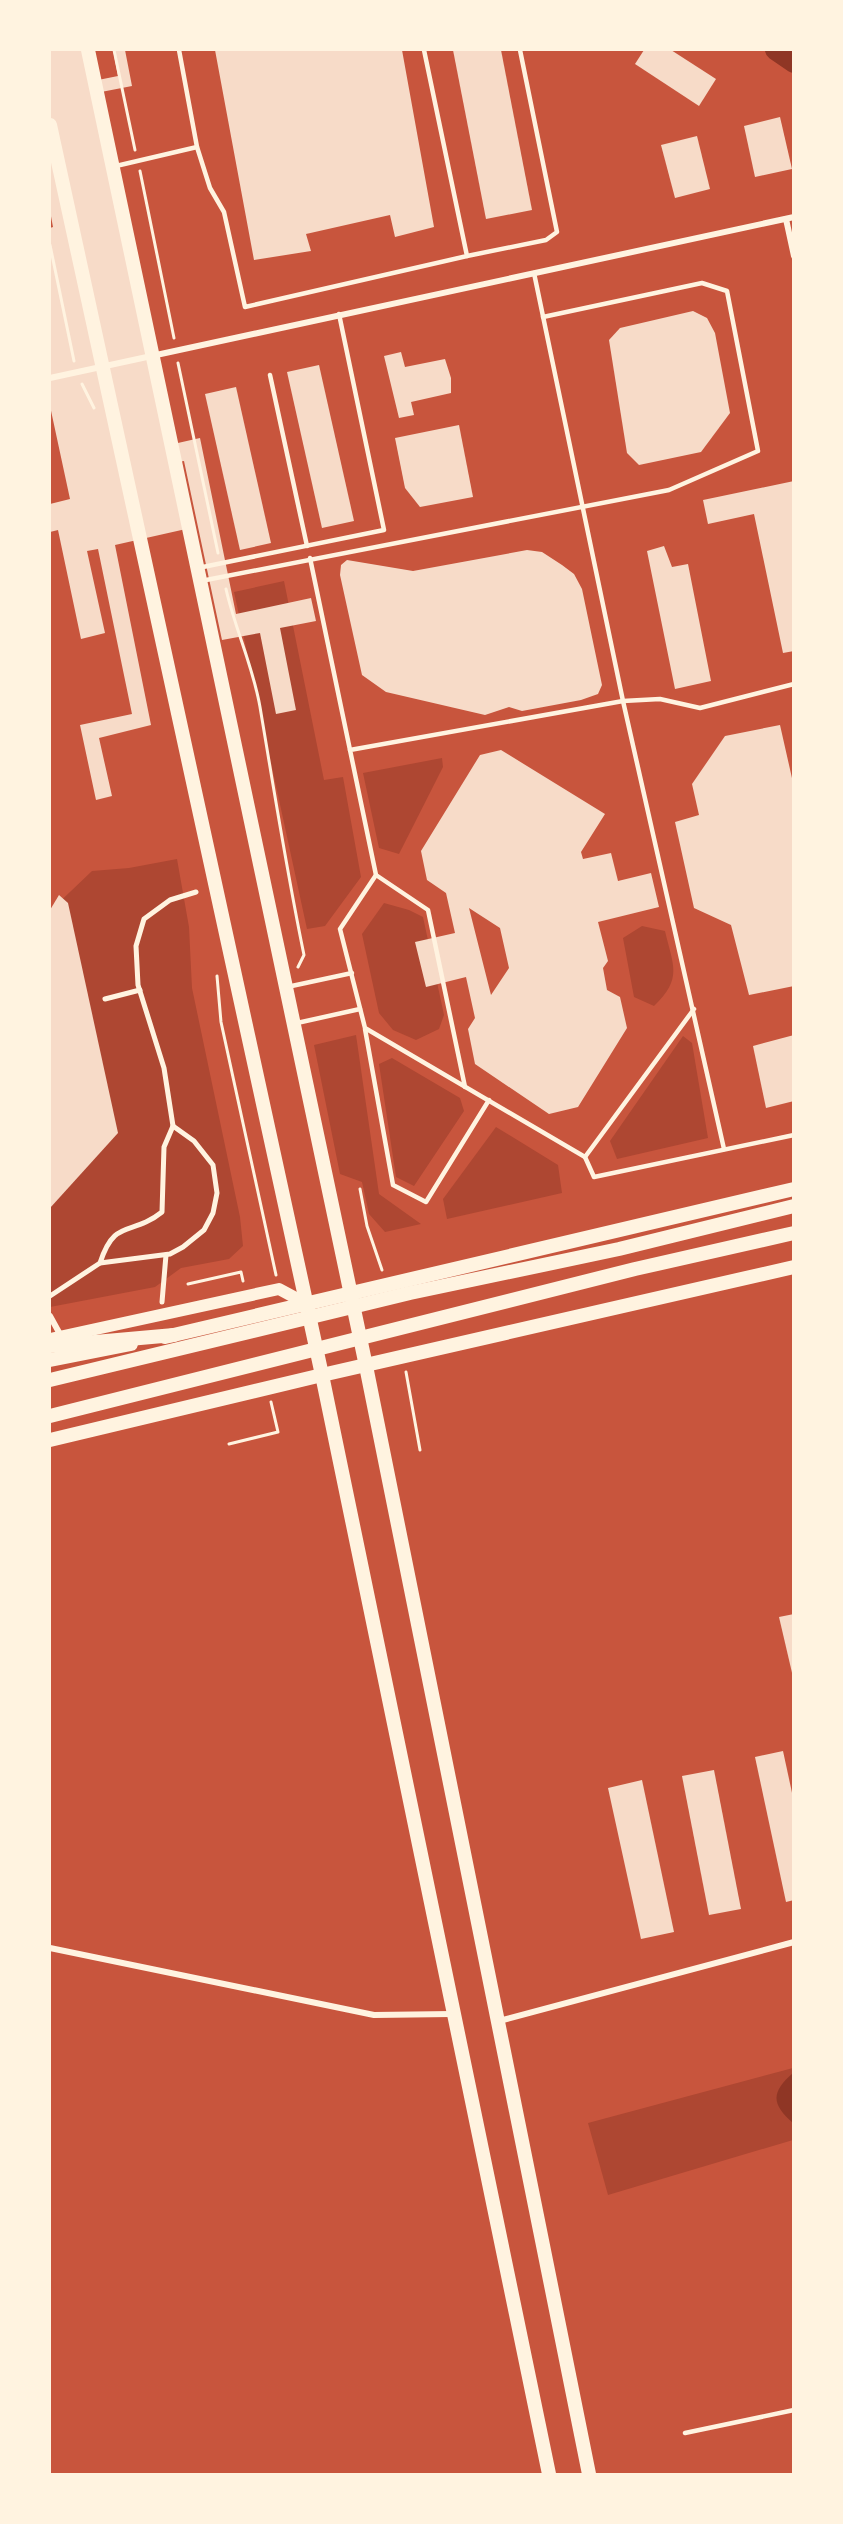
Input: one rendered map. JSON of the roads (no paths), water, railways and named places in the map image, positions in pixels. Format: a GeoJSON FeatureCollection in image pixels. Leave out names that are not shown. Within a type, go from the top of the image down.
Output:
{"type":"FeatureCollection","features":[{"type":"Feature","properties":{"kind":"main road"},"geometry":{"type":"LineString","coordinates":[[88,50],[351,1293],[589,2475]]}},
{"type":"Feature","properties":{"kind":"main road"},"geometry":{"type":"LineString","coordinates":[[50,125],[307,1304],[401,1749],[452,2014],[549,2475]]}},
{"type":"Feature","properties":{"kind":"main road"},"geometry":{"type":"LineString","coordinates":[[50,1360],[174,1335],[794,1189]]}},
{"type":"Feature","properties":{"kind":"main road"},"geometry":{"type":"LineString","coordinates":[[50,1380],[410,1293],[619,1249],[794,1206]]}},
{"type":"Feature","properties":{"kind":"main road"},"geometry":{"type":"LineString","coordinates":[[50,1416],[579,1282],[794,1233]]}},
{"type":"Feature","properties":{"kind":"main road"},"geometry":{"type":"LineString","coordinates":[[50,1440],[794,1267]]}},
{"type":"Feature","properties":{"kind":"main road"},"geometry":{"type":"LineString","coordinates":[[55,1337],[279,1289],[307,1304]]}},
{"type":"Feature","properties":{"kind":"main road"},"geometry":{"type":"LineString","coordinates":[[50,1346],[174,1335]]}},
{"type":"Feature","properties":{"kind":"street"},"geometry":{"type":"LineString","coordinates":[[50,378],[794,217]]}},
{"type":"Feature","properties":{"kind":"street"},"geometry":{"type":"LineString","coordinates":[[786,219],[794,256]]}},
{"type":"Feature","properties":{"kind":"street"},"geometry":{"type":"LineString","coordinates":[[100,1263],[107,1241],[120,1231],[150,1222],[162,1212],[165,1147],[173,1126],[164,1068],[140,990],[136,946],[144,919],[170,900],[196,892]]}},
{"type":"Feature","properties":{"kind":"street"},"geometry":{"type":"LineString","coordinates":[[105,999],[140,990]]}},
{"type":"Feature","properties":{"kind":"street"},"geometry":{"type":"LineString","coordinates":[[50,1296],[100,1263],[166,1255],[183,1248],[204,1230],[213,1213],[218,1193],[213,1165],[194,1141],[173,1126]]}},
{"type":"Feature","properties":{"kind":"street"},"geometry":{"type":"LineString","coordinates":[[162,1302],[166,1255]]}},
{"type":"Feature","properties":{"kind":"street"},"geometry":{"type":"LineString","coordinates":[[50,1316],[55,1337]]}},
{"type":"Feature","properties":{"kind":"street"},"geometry":{"type":"LineString","coordinates":[[499,2021],[794,1942]]}},
{"type":"Feature","properties":{"kind":"street"},"geometry":{"type":"LineString","coordinates":[[50,1948],[374,2015],[452,2014]]}},
{"type":"Feature","properties":{"kind":"lane"},"geometry":{"type":"LineString","coordinates":[[179,50],[198,147],[210,188],[224,212],[245,307],[546,240],[557,232],[520,50]]}},
{"type":"Feature","properties":{"kind":"lane"},"geometry":{"type":"LineString","coordinates":[[424,50],[466,256]]}},
{"type":"Feature","properties":{"kind":"lane"},"geometry":{"type":"LineString","coordinates":[[113,166],[198,147]]}},
{"type":"Feature","properties":{"kind":"lane"},"geometry":{"type":"LineString","coordinates":[[534,273],[623,701],[724,1149]]}},
{"type":"Feature","properties":{"kind":"lane"},"geometry":{"type":"LineString","coordinates":[[200,574],[223,576],[669,490],[758,451],[727,291],[702,283],[543,317]]}},
{"type":"Feature","properties":{"kind":"lane"},"geometry":{"type":"LineString","coordinates":[[200,574],[220,563],[384,530],[339,314]]}},
{"type":"Feature","properties":{"kind":"lane"},"geometry":{"type":"LineString","coordinates":[[270,375],[307,546]]}},
{"type":"Feature","properties":{"kind":"lane"},"geometry":{"type":"LineString","coordinates":[[310,558],[376,875],[428,910],[465,1087]]}},
{"type":"Feature","properties":{"kind":"lane"},"geometry":{"type":"LineString","coordinates":[[350,750],[623,701],[660,699],[700,708],[794,684]]}},
{"type":"Feature","properties":{"kind":"lane"},"geometry":{"type":"LineString","coordinates":[[376,875],[340,928],[364,1028],[393,1185],[426,1202],[489,1100]]}},
{"type":"Feature","properties":{"kind":"lane"},"geometry":{"type":"LineString","coordinates":[[287,987],[352,973]]}},
{"type":"Feature","properties":{"kind":"lane"},"geometry":{"type":"LineString","coordinates":[[294,1023],[360,1009]]}},
{"type":"Feature","properties":{"kind":"lane"},"geometry":{"type":"LineString","coordinates":[[585,1156],[694,1009]]}},
{"type":"Feature","properties":{"kind":"lane"},"geometry":{"type":"LineString","coordinates":[[364,1028],[585,1156],[594,1177],[794,1135]]}},
{"type":"Feature","properties":{"kind":"lane"},"geometry":{"type":"LineString","coordinates":[[686,2433],[794,2410]]}},
{"type":"Feature","properties":{"kind":"waterway"},"geometry":{"type":"LineString","coordinates":[[775,50],[794,63]]}}]}
